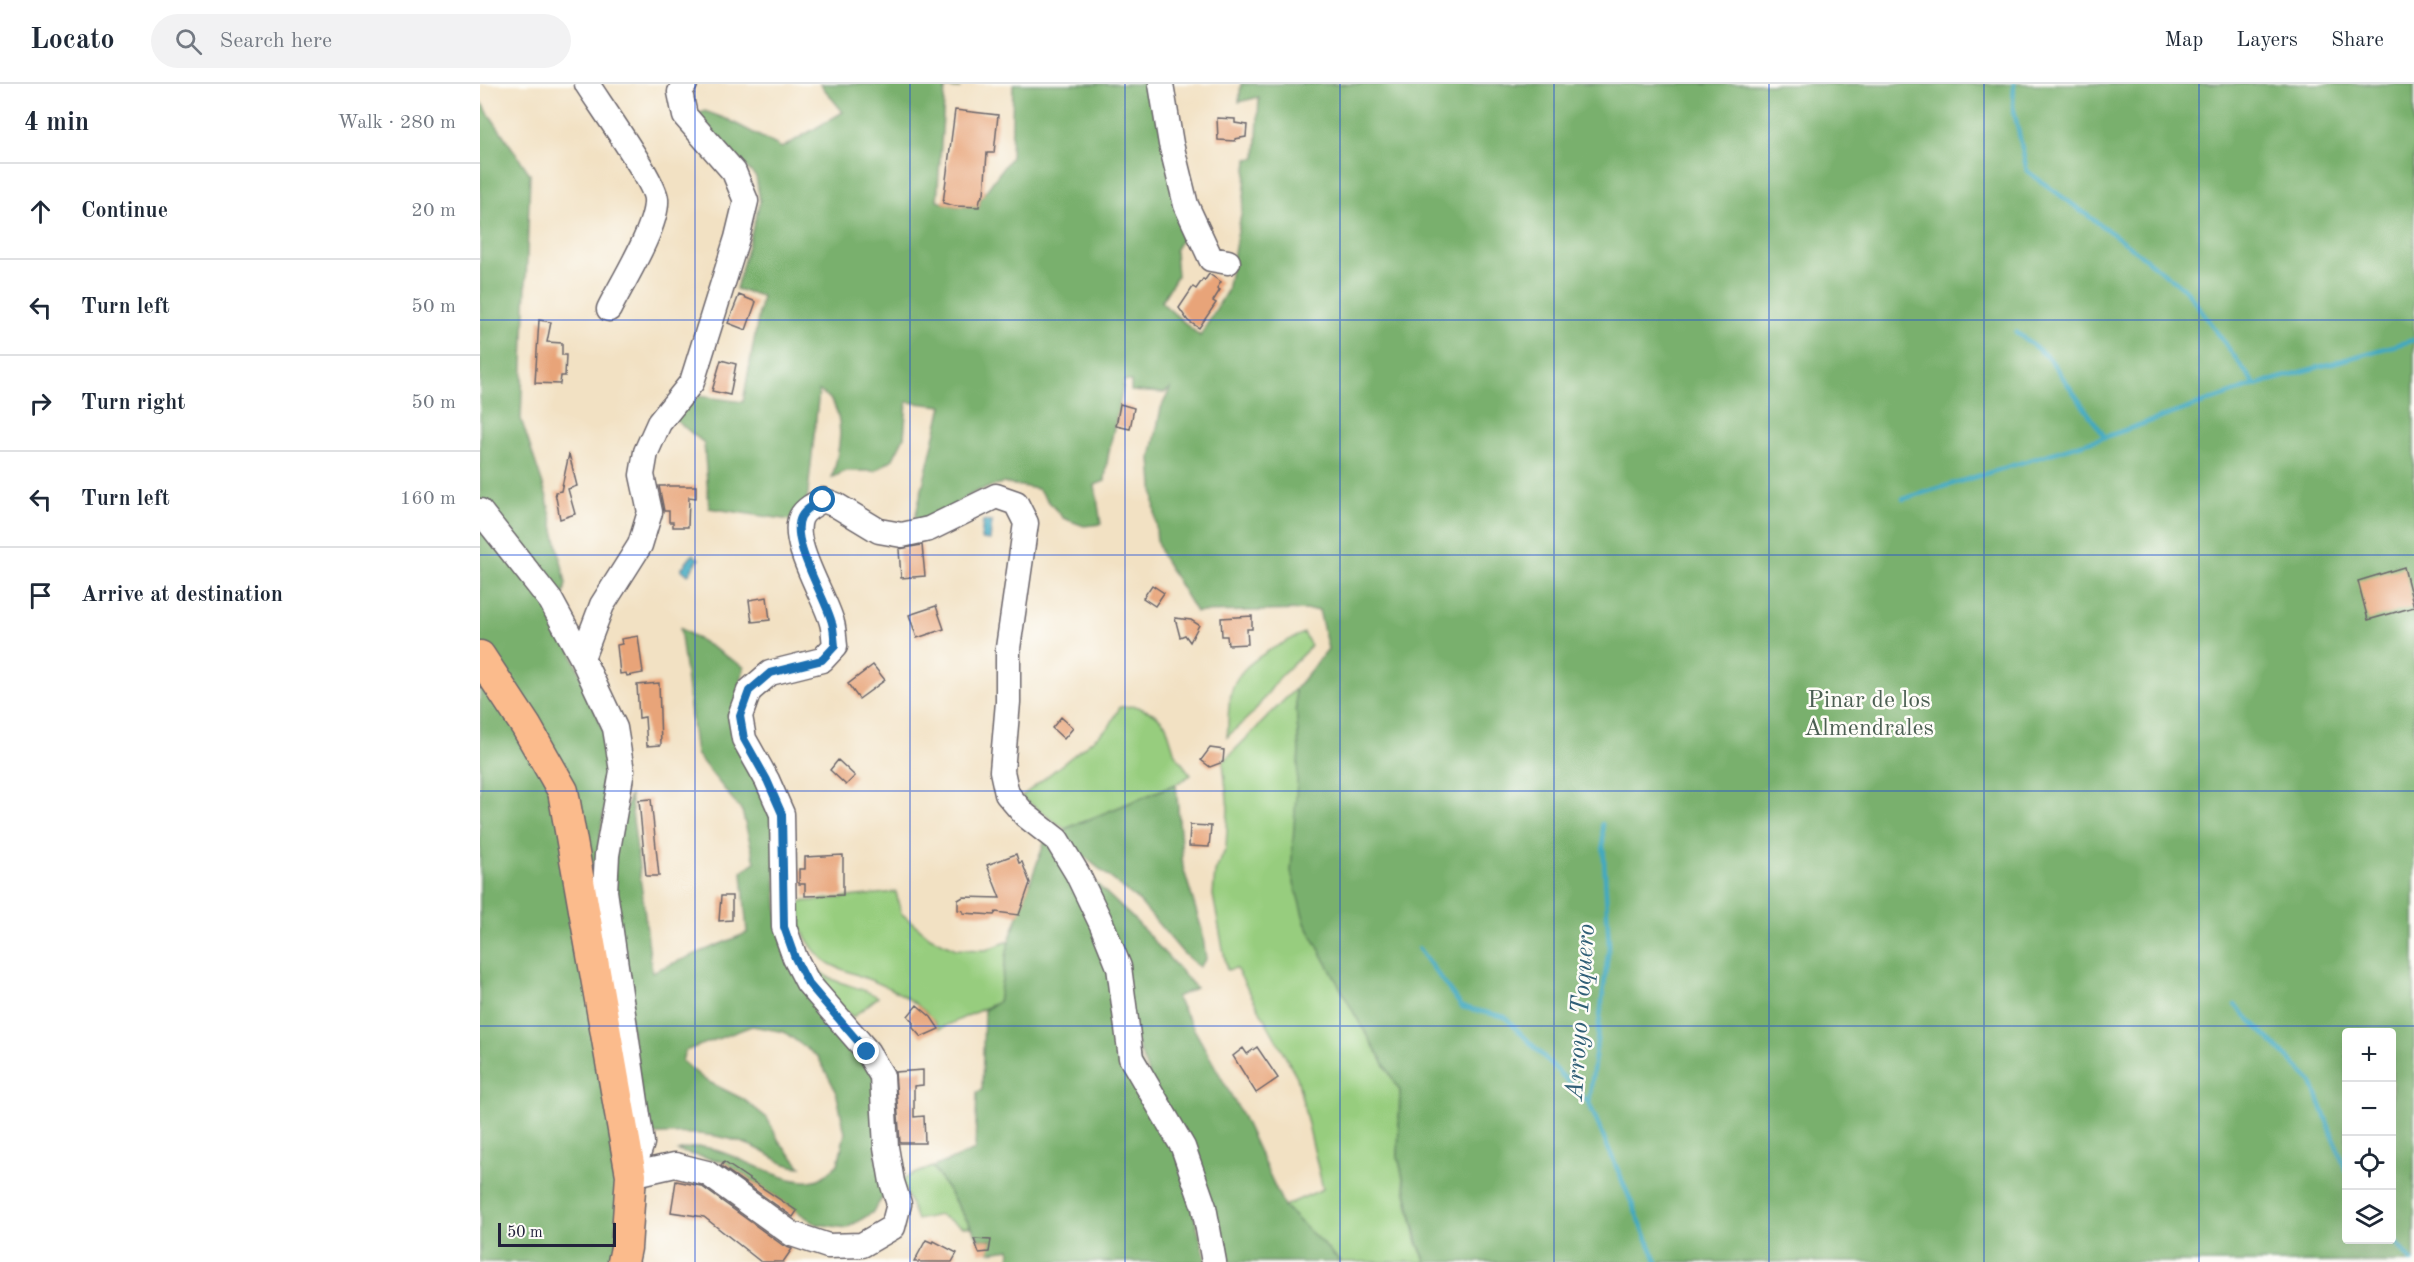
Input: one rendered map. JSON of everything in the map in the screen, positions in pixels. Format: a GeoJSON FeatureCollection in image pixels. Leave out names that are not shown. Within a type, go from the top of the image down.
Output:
{"type":"FeatureCollection","features":[{"type":"Feature","properties":{"kind":"main road"},"geometry":{"type":"LineString","coordinates":[[480,656],[526,726],[563,791],[632,1175],[623,1262]]}},
{"type":"Feature","properties":{"kind":"street"},"geometry":{"type":"LineString","coordinates":[[587,84],[645,174],[657,198],[649,232],[609,309]]}},
{"type":"Feature","properties":{"kind":"street"},"geometry":{"type":"LineString","coordinates":[[582,658],[602,605],[640,545],[650,512],[642,475],[646,452],[658,423],[692,382],[737,238],[746,201],[734,172],[685,116],[680,92],[685,84]]}},
{"type":"Feature","properties":{"kind":"street"},"geometry":{"type":"LineString","coordinates":[[1161,84],[1171,144],[1186,206],[1211,260],[1228,262]]}},
{"type":"Feature","properties":{"kind":"street"},"geometry":{"type":"LineString","coordinates":[[632,1175],[675,1165],[707,1173],[792,1234],[828,1246],[862,1245],[893,1227],[899,1204],[892,1182],[886,1148],[882,1076],[867,1052],[808,983],[795,958],[784,927],[782,814],[767,780],[744,739],[740,716],[749,691],[770,673],[822,660],[835,646],[832,623],[809,569],[799,538],[800,518],[812,505],[823,500],[836,505],[879,531],[902,535],[929,529],[996,496],[1016,503],[1026,523],[1008,648],[1008,702],[1002,771],[1007,794],[1025,815],[1057,840],[1102,925],[1119,968],[1131,1058],[1183,1147],[1204,1207],[1214,1262]]}},
{"type":"Feature","properties":{"kind":"street"},"geometry":{"type":"LineString","coordinates":[[480,511],[551,601],[582,658],[615,728],[622,771],[607,855],[605,891],[642,1143],[632,1175]]}},
{"type":"Feature","properties":{"kind":"green space","name":"Pinar de los Almendrales"},"geometry":{"type":"Polygon","coordinates":[[[820,84],[959,84],[960,89],[945,88],[937,201],[955,206],[979,207],[980,199],[1011,157],[1013,84],[1153,84],[1187,230],[1175,251],[1177,276],[1161,302],[1200,336],[1227,291],[1244,198],[1247,159],[1256,158],[1259,97],[1239,102],[1241,84],[2414,84],[2414,1262],[1426,1262],[1418,1243],[1398,1156],[1400,1091],[1305,923],[1291,872],[1299,750],[1295,689],[1328,649],[1319,610],[1196,612],[1162,556],[1157,542],[1151,458],[1161,408],[1170,389],[1164,393],[1131,391],[1131,381],[1124,381],[1105,481],[1095,485],[1101,524],[1084,526],[1063,518],[1038,489],[1003,483],[975,492],[943,512],[914,522],[942,406],[907,402],[904,437],[893,459],[875,471],[845,471],[832,478],[837,459],[840,427],[830,399],[819,391],[807,501],[790,520],[709,508],[704,443],[674,419],[699,396],[743,402],[762,296],[736,289],[760,202],[756,177],[696,115],[705,111],[729,120],[782,148],[843,112],[820,84]]]}},
{"type":"Feature","properties":{"kind":"green space"},"geometry":{"type":"Polygon","coordinates":[[[480,101],[530,174],[521,419],[546,494],[566,583],[559,622],[605,734],[612,758],[599,844],[636,1140],[615,1262],[480,1262],[480,101]]]}},
{"type":"Feature","properties":{"kind":"green space"},"geometry":{"type":"Polygon","coordinates":[[[680,628],[744,667],[732,726],[771,799],[778,915],[874,1077],[878,1127],[876,1160],[884,1182],[883,1197],[872,1213],[847,1228],[816,1224],[724,1162],[677,1151],[694,1147],[717,1150],[776,1174],[803,1181],[821,1178],[838,1164],[845,1133],[836,1091],[818,1057],[784,1032],[752,1026],[685,1051],[682,1061],[705,1080],[743,1099],[767,1118],[779,1141],[801,1167],[782,1163],[754,1147],[728,1138],[688,1134],[647,1135],[613,907],[614,844],[630,795],[652,972],[747,933],[742,872],[755,862],[742,811],[696,754],[680,628]]]}},
{"type":"Feature","properties":{"kind":"green space"},"geometry":{"type":"Polygon","coordinates":[[[1304,633],[1311,646],[1279,678],[1254,712],[1227,737],[1230,695],[1236,680],[1252,662],[1262,655],[1304,633]]]}},
{"type":"Feature","properties":{"kind":"green space"},"geometry":{"type":"Polygon","coordinates":[[[1295,689],[1299,750],[1295,830],[1305,923],[1400,1091],[1398,1156],[1417,1243],[1426,1262],[1341,1262],[1284,1206],[1323,1189],[1297,1077],[1236,968],[1227,970],[1213,895],[1215,872],[1226,848],[1228,808],[1223,762],[1295,689]]]}},
{"type":"Feature","properties":{"kind":"green space"},"geometry":{"type":"Polygon","coordinates":[[[1135,706],[1155,714],[1166,725],[1175,754],[1191,775],[1176,784],[1065,829],[1021,797],[1109,727],[1120,707],[1135,706]]]}},
{"type":"Feature","properties":{"kind":"green space"},"geometry":{"type":"Polygon","coordinates":[[[1176,784],[1183,867],[1202,930],[1206,959],[1199,967],[1183,953],[1139,901],[1070,845],[1065,829],[1176,784]]]}},
{"type":"Feature","properties":{"kind":"green space"},"geometry":{"type":"Polygon","coordinates":[[[1046,838],[1101,942],[1177,1154],[1207,1262],[1009,1262],[1010,1249],[989,1252],[991,1240],[979,1239],[933,1167],[975,1150],[977,1092],[982,1090],[984,1010],[998,1002],[1009,941],[1046,838]]]}},
{"type":"Feature","properties":{"kind":"green space"},"geometry":{"type":"Polygon","coordinates":[[[1085,873],[1134,919],[1196,988],[1176,997],[1240,1111],[1284,1206],[1341,1262],[1221,1262],[1137,1054],[1085,873]]]}},
{"type":"Feature","properties":{"kind":"green space"},"geometry":{"type":"Polygon","coordinates":[[[896,892],[901,913],[930,937],[956,949],[986,950],[1009,941],[998,1002],[939,1029],[924,1010],[904,996],[823,959],[810,945],[790,903],[896,892]]]}},
{"type":"Feature","properties":{"kind":"green space"},"geometry":{"type":"Polygon","coordinates":[[[800,948],[824,974],[878,997],[853,1017],[832,999],[800,948]]]}},
{"type":"Feature","properties":{"kind":"green space"},"geometry":{"type":"Polygon","coordinates":[[[933,1167],[971,1227],[963,1227],[939,1215],[917,1220],[901,1179],[933,1167]]]}},
{"type":"Feature","properties":{"kind":"water"},"geometry":{"type":"Polygon","coordinates":[[[983,521],[992,522],[990,540],[981,539],[983,521]]]}},
{"type":"Feature","properties":{"kind":"water"},"geometry":{"type":"Polygon","coordinates":[[[693,554],[699,559],[688,575],[681,569],[693,554]]]}},
{"type":"Feature","properties":{"kind":"building"},"geometry":{"type":"Polygon","coordinates":[[[955,110],[998,115],[994,153],[987,153],[984,194],[980,199],[979,207],[943,203],[955,110]]]}},
{"type":"Feature","properties":{"kind":"building"},"geometry":{"type":"Polygon","coordinates":[[[1217,118],[1235,119],[1235,123],[1247,125],[1246,137],[1235,139],[1235,141],[1218,140],[1217,118]]]}},
{"type":"Feature","properties":{"kind":"building"},"geometry":{"type":"Polygon","coordinates":[[[1209,274],[1221,282],[1217,288],[1220,290],[1213,301],[1216,303],[1199,328],[1188,321],[1179,308],[1193,287],[1196,289],[1209,274]]]}},
{"type":"Feature","properties":{"kind":"building"},"geometry":{"type":"Polygon","coordinates":[[[739,295],[756,302],[746,330],[728,323],[739,295]]]}},
{"type":"Feature","properties":{"kind":"building"},"geometry":{"type":"Polygon","coordinates":[[[539,320],[551,322],[547,342],[562,343],[562,355],[566,355],[565,376],[561,376],[560,384],[535,383],[539,320]]]}},
{"type":"Feature","properties":{"kind":"building"},"geometry":{"type":"Polygon","coordinates":[[[721,360],[736,364],[730,395],[712,391],[721,360]]]}},
{"type":"Feature","properties":{"kind":"building"},"geometry":{"type":"Polygon","coordinates":[[[1120,404],[1134,408],[1130,429],[1116,426],[1120,404]]]}},
{"type":"Feature","properties":{"kind":"building"},"geometry":{"type":"Polygon","coordinates":[[[569,454],[577,486],[568,489],[575,514],[560,519],[555,492],[561,491],[569,454]]]}},
{"type":"Feature","properties":{"kind":"building"},"geometry":{"type":"Polygon","coordinates":[[[659,486],[696,486],[696,498],[689,497],[688,527],[673,527],[673,522],[669,522],[669,511],[664,511],[659,486]]]}},
{"type":"Feature","properties":{"kind":"building"},"geometry":{"type":"Polygon","coordinates":[[[922,545],[925,576],[901,578],[899,549],[922,545]]]}},
{"type":"Feature","properties":{"kind":"building"},"geometry":{"type":"Polygon","coordinates":[[[2404,567],[2414,607],[2368,620],[2358,581],[2404,567]]]}},
{"type":"Feature","properties":{"kind":"building"},"geometry":{"type":"Polygon","coordinates":[[[1152,585],[1164,593],[1155,606],[1143,598],[1152,585]]]}},
{"type":"Feature","properties":{"kind":"building"},"geometry":{"type":"Polygon","coordinates":[[[767,597],[770,620],[752,622],[749,600],[767,597]]]}},
{"type":"Feature","properties":{"kind":"building"},"geometry":{"type":"Polygon","coordinates":[[[936,606],[944,629],[917,638],[909,615],[936,606]]]}},
{"type":"Feature","properties":{"kind":"building"},"geometry":{"type":"Polygon","coordinates":[[[1252,616],[1252,629],[1247,629],[1248,644],[1228,645],[1227,636],[1222,636],[1221,618],[1252,616]]]}},
{"type":"Feature","properties":{"kind":"building"},"geometry":{"type":"Polygon","coordinates":[[[1175,618],[1191,620],[1199,625],[1190,642],[1185,635],[1180,637],[1175,618]]]}},
{"type":"Feature","properties":{"kind":"building"},"geometry":{"type":"Polygon","coordinates":[[[638,636],[643,673],[627,676],[626,673],[620,674],[617,645],[622,644],[621,639],[638,636]]]}},
{"type":"Feature","properties":{"kind":"building"},"geometry":{"type":"Polygon","coordinates":[[[873,665],[885,680],[859,699],[848,684],[873,665]]]}},
{"type":"Feature","properties":{"kind":"building"},"geometry":{"type":"Polygon","coordinates":[[[659,683],[661,745],[647,746],[645,717],[639,718],[637,685],[659,683]]]}},
{"type":"Feature","properties":{"kind":"building"},"geometry":{"type":"Polygon","coordinates":[[[1061,717],[1073,728],[1064,739],[1052,728],[1061,717]]]}},
{"type":"Feature","properties":{"kind":"building"},"geometry":{"type":"Polygon","coordinates":[[[1210,748],[1224,750],[1223,762],[1210,767],[1201,760],[1210,748]]]}},
{"type":"Feature","properties":{"kind":"building"},"geometry":{"type":"Polygon","coordinates":[[[838,760],[855,776],[846,785],[830,770],[838,760]]]}},
{"type":"Feature","properties":{"kind":"building"},"geometry":{"type":"Polygon","coordinates":[[[651,799],[659,876],[646,876],[639,800],[651,799]]]}},
{"type":"Feature","properties":{"kind":"building"},"geometry":{"type":"Polygon","coordinates":[[[1190,825],[1211,826],[1209,847],[1189,846],[1190,825]]]}},
{"type":"Feature","properties":{"kind":"building"},"geometry":{"type":"Polygon","coordinates":[[[1016,854],[1019,863],[1022,862],[1030,883],[1019,915],[996,912],[994,915],[963,913],[958,910],[958,900],[963,897],[1000,898],[987,865],[1016,854]]]}},
{"type":"Feature","properties":{"kind":"building"},"geometry":{"type":"Polygon","coordinates":[[[843,855],[843,895],[805,896],[805,884],[799,884],[799,869],[805,869],[805,857],[843,855]]]}},
{"type":"Feature","properties":{"kind":"building"},"geometry":{"type":"Polygon","coordinates":[[[721,896],[732,896],[732,920],[719,921],[721,896]]]}},
{"type":"Feature","properties":{"kind":"building"},"geometry":{"type":"Polygon","coordinates":[[[917,1005],[931,1017],[939,1029],[921,1037],[913,1028],[913,1022],[908,1016],[917,1005]]]}},
{"type":"Feature","properties":{"kind":"building"},"geometry":{"type":"Polygon","coordinates":[[[1257,1047],[1278,1078],[1256,1093],[1233,1056],[1243,1048],[1247,1054],[1257,1047]]]}},
{"type":"Feature","properties":{"kind":"building"},"geometry":{"type":"Polygon","coordinates":[[[923,1070],[923,1085],[914,1086],[914,1117],[924,1116],[925,1143],[900,1143],[895,1072],[923,1070]]]}},
{"type":"Feature","properties":{"kind":"building"},"geometry":{"type":"Polygon","coordinates":[[[724,1162],[797,1211],[793,1217],[721,1166],[724,1162]]]}},
{"type":"Feature","properties":{"kind":"building"},"geometry":{"type":"Polygon","coordinates":[[[676,1181],[701,1186],[784,1246],[792,1249],[783,1262],[761,1262],[704,1217],[671,1212],[676,1181]]]}},
{"type":"Feature","properties":{"kind":"building"},"geometry":{"type":"Polygon","coordinates":[[[974,1239],[991,1240],[989,1252],[979,1253],[974,1239]]]}},
{"type":"Feature","properties":{"kind":"building"},"geometry":{"type":"Polygon","coordinates":[[[926,1240],[933,1243],[934,1241],[957,1253],[952,1262],[914,1262],[926,1240]]]}},
{"type":"Feature","properties":{"kind":"waterway"},"geometry":{"type":"LineString","coordinates":[[2014,84],[2013,106],[2027,171],[2187,291],[2255,385]]}},
{"type":"Feature","properties":{"kind":"waterway"},"geometry":{"type":"LineString","coordinates":[[2016,332],[2049,358],[2105,437]]}},
{"type":"Feature","properties":{"kind":"waterway"},"geometry":{"type":"LineString","coordinates":[[1903,499],[2105,437],[2255,385],[2414,340]]}},
{"type":"Feature","properties":{"kind":"waterway","name":"Arroyo Toquero"},"geometry":{"type":"LineString","coordinates":[[1602,824],[1609,946],[1589,1103],[1657,1262]]}},
{"type":"Feature","properties":{"kind":"waterway"},"geometry":{"type":"LineString","coordinates":[[1419,949],[1462,1007],[1505,1017],[1589,1103]]}},
{"type":"Feature","properties":{"kind":"waterway"},"geometry":{"type":"LineString","coordinates":[[2235,1005],[2312,1082],[2342,1161]]}},
{"type":"Feature","properties":{"kind":"waterway"},"geometry":{"type":"LineString","coordinates":[[2396,1243],[2412,1262]]}},
{"type":"Feature","properties":{"kind":"route"},"geometry":{"type":"LineString","coordinates":[[823,500],[812,505],[800,518],[799,538],[809,569],[832,623],[835,646],[822,660],[770,673],[749,691],[740,716],[744,739],[767,780],[782,814],[784,927],[795,958],[808,983],[867,1052]]}}]}
